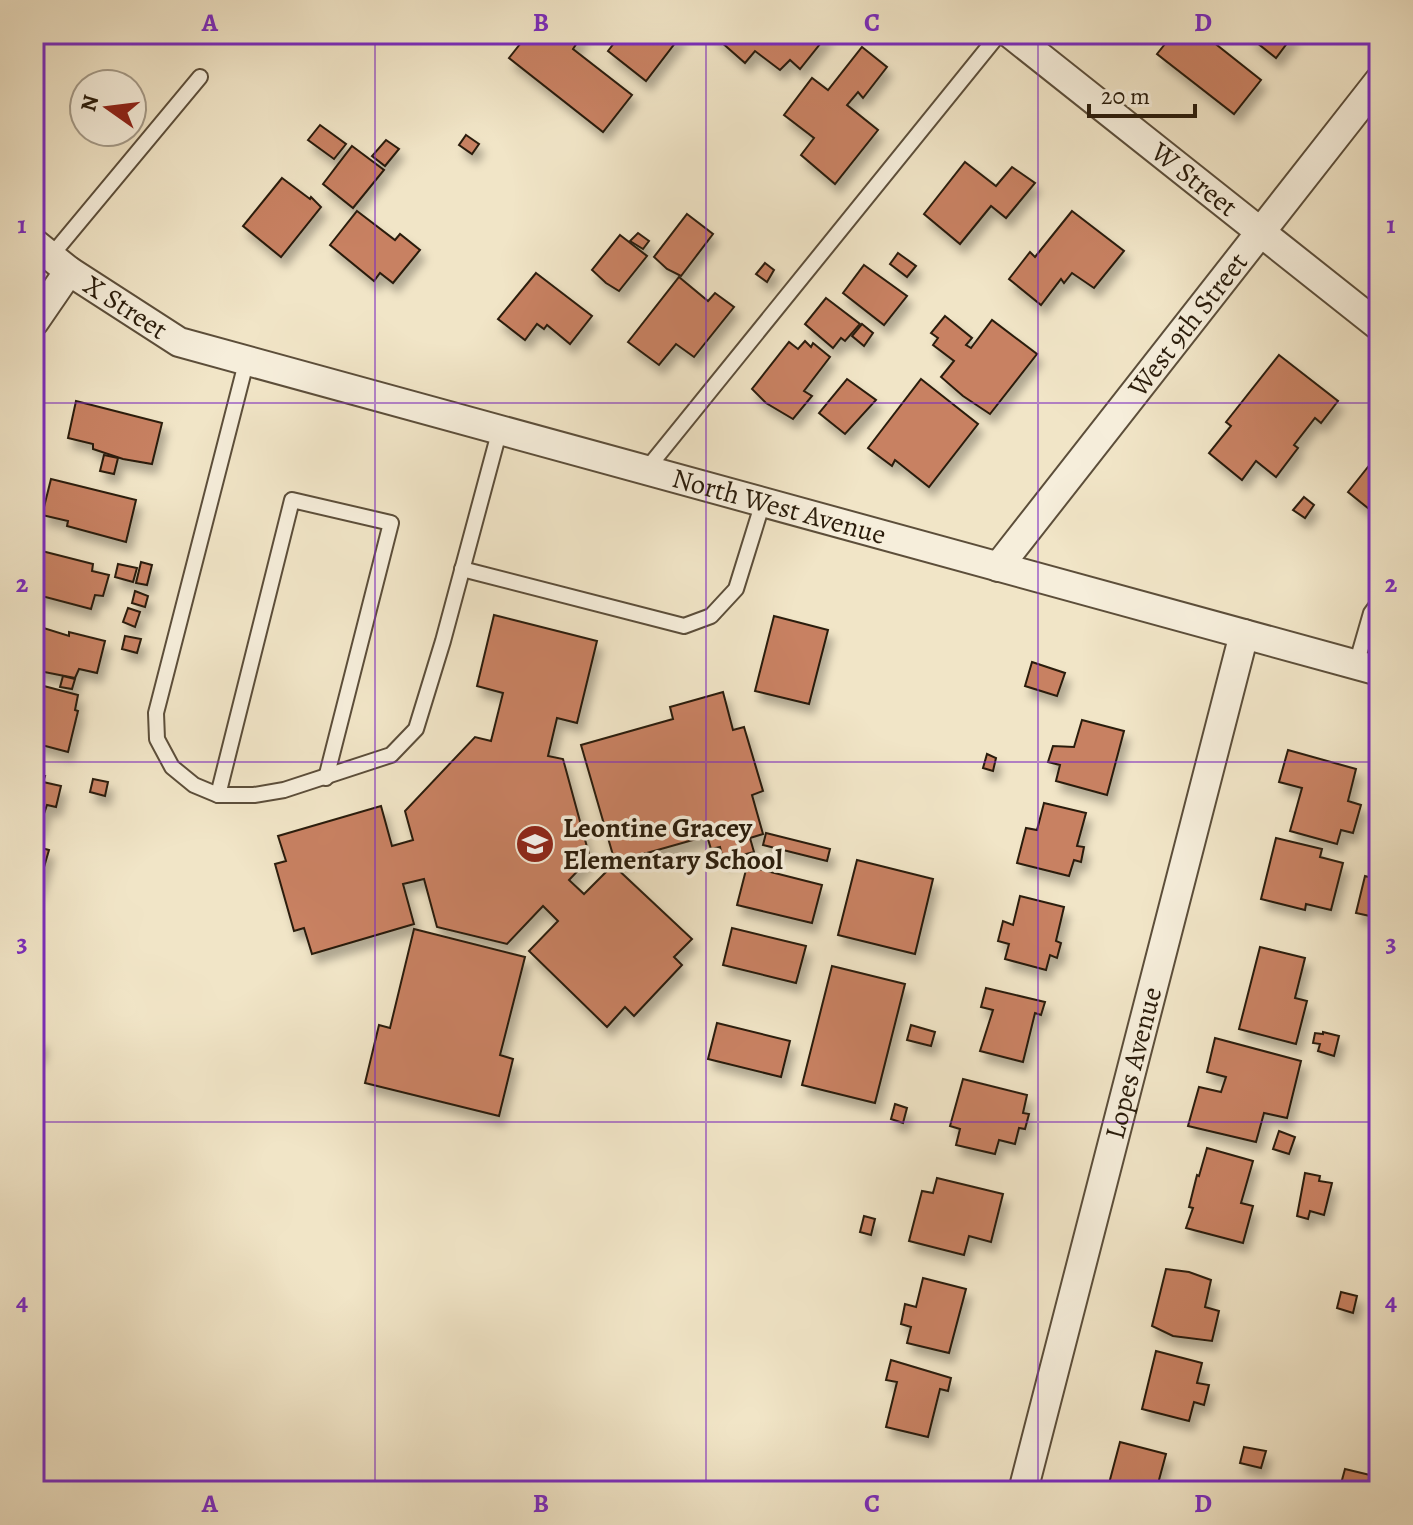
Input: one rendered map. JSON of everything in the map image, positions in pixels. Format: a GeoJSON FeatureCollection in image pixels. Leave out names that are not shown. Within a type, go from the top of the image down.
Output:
{"type":"FeatureCollection","features":[{"type":"Feature","properties":{"kind":"street","name":"W Street"},"geometry":{"type":"LineString","coordinates":[[1011,34],[1379,326]]}},
{"type":"Feature","properties":{"kind":"street","name":"West 9th Street"},"geometry":{"type":"LineString","coordinates":[[998,567],[1379,81]]}},
{"type":"Feature","properties":{"kind":"street"},"geometry":{"type":"LineString","coordinates":[[34,322],[51,257]]}},
{"type":"Feature","properties":{"kind":"street","name":"X Street"},"geometry":{"type":"LineString","coordinates":[[51,257],[179,342]]}},
{"type":"Feature","properties":{"kind":"street","name":"North West Avenue"},"geometry":{"type":"LineString","coordinates":[[179,342],[1367,668]]}},
{"type":"Feature","properties":{"kind":"street","name":"Lopes Avenue"},"geometry":{"type":"LineString","coordinates":[[1023,1491],[1244,634]]}},
{"type":"Feature","properties":{"kind":"lane"},"geometry":{"type":"LineString","coordinates":[[646,470],[999,34]]}},
{"type":"Feature","properties":{"kind":"lane"},"geometry":{"type":"LineString","coordinates":[[51,257],[200,77]]}},
{"type":"Feature","properties":{"kind":"lane"},"geometry":{"type":"LineString","coordinates":[[247,359],[156,713],[157,739],[172,767],[194,785],[218,795],[269,792],[326,778],[391,755],[416,729],[500,429]]}},
{"type":"Feature","properties":{"kind":"lane"},"geometry":{"type":"LineString","coordinates":[[218,795],[292,500],[391,523],[326,778]]}},
{"type":"Feature","properties":{"kind":"lane"},"geometry":{"type":"LineString","coordinates":[[462,569],[684,626],[711,616],[736,589],[763,502]]}},
{"type":"Feature","properties":{"kind":"lane"},"geometry":{"type":"LineString","coordinates":[[1367,668],[1371,613],[1379,602]]}},
{"type":"Feature","properties":{"kind":"building"},"geometry":{"type":"Polygon","coordinates":[[[528,34],[583,34],[573,49],[632,95],[603,132],[509,58],[528,34]]]}},
{"type":"Feature","properties":{"kind":"building"},"geometry":{"type":"Polygon","coordinates":[[[621,34],[682,34],[646,81],[608,51],[621,34]]]}},
{"type":"Feature","properties":{"kind":"building"},"geometry":{"type":"Polygon","coordinates":[[[712,34],[828,34],[800,69],[790,60],[780,70],[755,51],[745,63],[712,34]]]}},
{"type":"Feature","properties":{"kind":"building"},"geometry":{"type":"Polygon","coordinates":[[[1173,34],[1203,34],[1261,80],[1234,114],[1157,54],[1173,34]]]}},
{"type":"Feature","properties":{"kind":"building"},"geometry":{"type":"Polygon","coordinates":[[[1252,34],[1294,34],[1276,58],[1251,38],[1252,34]]]}},
{"type":"Feature","properties":{"kind":"building"},"geometry":{"type":"Polygon","coordinates":[[[862,47],[887,67],[863,98],[858,92],[847,105],[878,130],[835,184],[801,155],[814,138],[784,115],[812,78],[828,90],[862,47]]]}},
{"type":"Feature","properties":{"kind":"building"},"geometry":{"type":"Polygon","coordinates":[[[320,125],[346,144],[334,159],[308,140],[320,125]]]}},
{"type":"Feature","properties":{"kind":"building"},"geometry":{"type":"Polygon","coordinates":[[[466,135],[479,144],[472,154],[459,145],[466,135]]]}},
{"type":"Feature","properties":{"kind":"building"},"geometry":{"type":"Polygon","coordinates":[[[386,140],[399,149],[385,166],[372,156],[386,140]]]}},
{"type":"Feature","properties":{"kind":"building"},"geometry":{"type":"Polygon","coordinates":[[[352,146],[384,170],[353,208],[323,184],[352,146]]]}},
{"type":"Feature","properties":{"kind":"building"},"geometry":{"type":"Polygon","coordinates":[[[965,162],[996,186],[1012,167],[1035,183],[1006,218],[991,206],[960,244],[924,214],[965,162]]]}},
{"type":"Feature","properties":{"kind":"building"},"geometry":{"type":"Polygon","coordinates":[[[282,178],[321,207],[281,257],[243,226],[282,178]]]}},
{"type":"Feature","properties":{"kind":"building"},"geometry":{"type":"Polygon","coordinates":[[[357,211],[395,240],[400,234],[420,250],[393,283],[380,273],[374,281],[330,245],[357,211]]]}},
{"type":"Feature","properties":{"kind":"building"},"geometry":{"type":"Polygon","coordinates":[[[1072,211],[1124,251],[1094,288],[1072,273],[1064,283],[1061,279],[1041,305],[1009,279],[1030,252],[1035,257],[1072,211]]]}},
{"type":"Feature","properties":{"kind":"building"},"geometry":{"type":"Polygon","coordinates":[[[687,214],[713,234],[681,276],[654,257],[687,214]]]}},
{"type":"Feature","properties":{"kind":"building"},"geometry":{"type":"Polygon","coordinates":[[[638,233],[649,241],[643,249],[630,241],[638,233]]]}},
{"type":"Feature","properties":{"kind":"building"},"geometry":{"type":"Polygon","coordinates":[[[620,235],[647,256],[619,291],[592,270],[620,235]]]}},
{"type":"Feature","properties":{"kind":"building"},"geometry":{"type":"Polygon","coordinates":[[[898,253],[916,266],[907,277],[890,264],[898,253]]]}},
{"type":"Feature","properties":{"kind":"building"},"geometry":{"type":"Polygon","coordinates":[[[765,263],[774,270],[767,282],[756,274],[765,263]]]}},
{"type":"Feature","properties":{"kind":"building"},"geometry":{"type":"Polygon","coordinates":[[[864,265],[907,296],[884,325],[843,293],[864,265]]]}},
{"type":"Feature","properties":{"kind":"building"},"geometry":{"type":"Polygon","coordinates":[[[536,273],[592,316],[570,344],[547,325],[544,329],[537,324],[525,340],[498,319],[536,273]]]}},
{"type":"Feature","properties":{"kind":"building"},"geometry":{"type":"Polygon","coordinates":[[[679,277],[708,301],[715,293],[734,307],[694,357],[676,344],[659,365],[628,342],[679,277]]]}},
{"type":"Feature","properties":{"kind":"building"},"geometry":{"type":"Polygon","coordinates":[[[826,298],[860,324],[845,341],[841,338],[833,348],[805,324],[826,298]]]}},
{"type":"Feature","properties":{"kind":"building"},"geometry":{"type":"Polygon","coordinates":[[[945,316],[972,338],[966,345],[971,348],[992,320],[1037,354],[990,414],[941,377],[954,361],[933,345],[938,338],[931,333],[945,316]]]}},
{"type":"Feature","properties":{"kind":"building"},"geometry":{"type":"Polygon","coordinates":[[[862,324],[873,333],[864,346],[852,336],[862,324]]]}},
{"type":"Feature","properties":{"kind":"building"},"geometry":{"type":"Polygon","coordinates":[[[805,341],[811,347],[813,343],[830,357],[804,391],[812,396],[793,419],[766,403],[752,389],[789,342],[798,349],[805,341]]]}},
{"type":"Feature","properties":{"kind":"building"},"geometry":{"type":"Polygon","coordinates":[[[1279,355],[1338,401],[1321,423],[1315,418],[1294,445],[1298,448],[1276,477],[1256,461],[1242,480],[1209,453],[1231,426],[1226,422],[1279,355]]]}},
{"type":"Feature","properties":{"kind":"building"},"geometry":{"type":"Polygon","coordinates":[[[847,379],[876,400],[845,434],[819,413],[847,379]]]}},
{"type":"Feature","properties":{"kind":"building"},"geometry":{"type":"Polygon","coordinates":[[[921,379],[978,424],[929,487],[895,460],[892,466],[868,448],[921,379]]]}},
{"type":"Feature","properties":{"kind":"building"},"geometry":{"type":"Polygon","coordinates":[[[76,401],[162,423],[152,464],[123,459],[93,449],[93,444],[68,438],[76,401]]]}},
{"type":"Feature","properties":{"kind":"building"},"geometry":{"type":"Polygon","coordinates":[[[1379,453],[1379,517],[1348,492],[1379,453]]]}},
{"type":"Feature","properties":{"kind":"building"},"geometry":{"type":"Polygon","coordinates":[[[104,455],[118,458],[114,474],[100,471],[104,455]]]}},
{"type":"Feature","properties":{"kind":"building"},"geometry":{"type":"Polygon","coordinates":[[[51,479],[136,500],[126,542],[67,526],[68,521],[42,515],[51,479]]]}},
{"type":"Feature","properties":{"kind":"building"},"geometry":{"type":"Polygon","coordinates":[[[1304,497],[1314,505],[1305,518],[1293,510],[1304,497]]]}},
{"type":"Feature","properties":{"kind":"building"},"geometry":{"type":"Polygon","coordinates":[[[34,549],[93,564],[92,571],[109,575],[103,596],[95,595],[91,609],[34,594],[34,549]]]}},
{"type":"Feature","properties":{"kind":"building"},"geometry":{"type":"Polygon","coordinates":[[[141,562],[152,565],[147,585],[136,583],[141,562]]]}},
{"type":"Feature","properties":{"kind":"building"},"geometry":{"type":"Polygon","coordinates":[[[118,564],[137,568],[133,582],[115,577],[118,564]]]}},
{"type":"Feature","properties":{"kind":"building"},"geometry":{"type":"Polygon","coordinates":[[[135,591],[148,596],[145,607],[132,603],[135,591]]]}},
{"type":"Feature","properties":{"kind":"building"},"geometry":{"type":"Polygon","coordinates":[[[128,608],[140,612],[135,627],[123,622],[128,608]]]}},
{"type":"Feature","properties":{"kind":"building"},"geometry":{"type":"Polygon","coordinates":[[[494,615],[597,641],[577,723],[557,718],[548,756],[563,759],[590,858],[569,880],[584,894],[613,865],[692,939],[674,957],[682,965],[634,1016],[625,1007],[607,1027],[529,951],[558,921],[543,906],[507,944],[437,927],[424,879],[403,884],[414,924],[312,954],[304,928],[294,931],[275,864],[286,861],[278,836],[381,806],[392,846],[413,840],[405,811],[475,737],[491,741],[503,693],[477,686],[494,615]]]}},
{"type":"Feature","properties":{"kind":"building"},"geometry":{"type":"Polygon","coordinates":[[[774,616],[828,630],[809,704],[755,691],[774,616]]]}},
{"type":"Feature","properties":{"kind":"building"},"geometry":{"type":"Polygon","coordinates":[[[37,626],[69,636],[69,632],[105,641],[97,673],[79,669],[75,678],[34,670],[34,629],[37,626]]]}},
{"type":"Feature","properties":{"kind":"building"},"geometry":{"type":"Polygon","coordinates":[[[125,636],[141,639],[137,653],[122,649],[125,636]]]}},
{"type":"Feature","properties":{"kind":"building"},"geometry":{"type":"Polygon","coordinates":[[[1032,662],[1065,673],[1057,696],[1025,686],[1032,662]]]}},
{"type":"Feature","properties":{"kind":"building"},"geometry":{"type":"Polygon","coordinates":[[[63,676],[75,679],[72,689],[60,687],[63,676]]]}},
{"type":"Feature","properties":{"kind":"building"},"geometry":{"type":"Polygon","coordinates":[[[40,685],[78,695],[75,710],[78,711],[68,752],[34,743],[34,699],[37,699],[40,685]]]}},
{"type":"Feature","properties":{"kind":"building"},"geometry":{"type":"Polygon","coordinates":[[[723,692],[733,730],[744,727],[763,791],[752,795],[763,834],[750,838],[754,852],[723,860],[720,847],[711,849],[707,836],[615,862],[581,745],[673,719],[670,707],[723,692]]]}},
{"type":"Feature","properties":{"kind":"building"},"geometry":{"type":"Polygon","coordinates":[[[1082,720],[1124,731],[1107,795],[1056,781],[1060,765],[1048,762],[1053,746],[1074,747],[1082,720]]]}},
{"type":"Feature","properties":{"kind":"building"},"geometry":{"type":"Polygon","coordinates":[[[1288,750],[1356,769],[1348,801],[1361,805],[1353,833],[1341,830],[1337,844],[1290,831],[1302,788],[1279,782],[1288,750]]]}},
{"type":"Feature","properties":{"kind":"building"},"geometry":{"type":"Polygon","coordinates":[[[987,754],[996,758],[993,771],[983,768],[987,754]]]}},
{"type":"Feature","properties":{"kind":"building"},"geometry":{"type":"Polygon","coordinates":[[[34,773],[45,776],[43,782],[61,786],[56,807],[47,805],[38,831],[34,830],[34,773]]]}},
{"type":"Feature","properties":{"kind":"building"},"geometry":{"type":"Polygon","coordinates":[[[93,779],[108,782],[105,796],[90,792],[93,779]]]}},
{"type":"Feature","properties":{"kind":"building"},"geometry":{"type":"Polygon","coordinates":[[[1044,803],[1086,813],[1077,846],[1084,847],[1081,862],[1074,860],[1069,876],[1017,863],[1026,828],[1037,830],[1044,803]]]}},
{"type":"Feature","properties":{"kind":"building"},"geometry":{"type":"Polygon","coordinates":[[[766,833],[830,849],[827,861],[763,845],[766,833]]]}},
{"type":"Feature","properties":{"kind":"building"},"geometry":{"type":"Polygon","coordinates":[[[1276,838],[1322,849],[1320,857],[1343,863],[1331,910],[1306,904],[1305,910],[1261,899],[1276,838]]]}},
{"type":"Feature","properties":{"kind":"building"},"geometry":{"type":"Polygon","coordinates":[[[34,846],[49,850],[37,891],[34,891],[34,846]]]}},
{"type":"Feature","properties":{"kind":"building"},"geometry":{"type":"Polygon","coordinates":[[[857,860],[933,879],[915,954],[838,935],[857,860]]]}},
{"type":"Feature","properties":{"kind":"building"},"geometry":{"type":"Polygon","coordinates":[[[747,866],[822,885],[812,923],[737,905],[747,866]]]}},
{"type":"Feature","properties":{"kind":"building"},"geometry":{"type":"Polygon","coordinates":[[[1365,876],[1379,880],[1370,916],[1356,913],[1365,876]]]}},
{"type":"Feature","properties":{"kind":"building"},"geometry":{"type":"Polygon","coordinates":[[[1020,896],[1064,907],[1056,941],[1061,943],[1057,958],[1050,955],[1046,970],[1005,959],[1009,944],[998,941],[1003,921],[1013,925],[1020,896]]]}},
{"type":"Feature","properties":{"kind":"building"},"geometry":{"type":"Polygon","coordinates":[[[732,928],[806,946],[796,983],[723,965],[732,928]]]}},
{"type":"Feature","properties":{"kind":"building"},"geometry":{"type":"Polygon","coordinates":[[[414,929],[525,957],[500,1055],[513,1059],[499,1116],[365,1083],[379,1025],[390,1028],[414,929]]]}},
{"type":"Feature","properties":{"kind":"building"},"geometry":{"type":"Polygon","coordinates":[[[1260,947],[1305,958],[1295,998],[1307,1001],[1296,1044],[1239,1029],[1260,947]]]}},
{"type":"Feature","properties":{"kind":"building"},"geometry":{"type":"Polygon","coordinates":[[[832,966],[905,984],[875,1103],[802,1085],[832,966]]]}},
{"type":"Feature","properties":{"kind":"building"},"geometry":{"type":"Polygon","coordinates":[[[986,988],[1045,1002],[1041,1015],[1035,1013],[1023,1062],[980,1051],[993,1010],[981,1007],[986,988]]]}},
{"type":"Feature","properties":{"kind":"building"},"geometry":{"type":"Polygon","coordinates":[[[717,1023],[790,1041],[781,1077],[708,1059],[717,1023]]]}},
{"type":"Feature","properties":{"kind":"building"},"geometry":{"type":"Polygon","coordinates":[[[911,1025],[935,1032],[931,1046],[907,1040],[911,1025]]]}},
{"type":"Feature","properties":{"kind":"building"},"geometry":{"type":"Polygon","coordinates":[[[1315,1033],[1339,1036],[1334,1056],[1318,1051],[1320,1044],[1313,1043],[1315,1033]]]}},
{"type":"Feature","properties":{"kind":"building"},"geometry":{"type":"Polygon","coordinates":[[[34,1038],[42,1040],[39,1055],[34,1054],[34,1038]]]}},
{"type":"Feature","properties":{"kind":"building"},"geometry":{"type":"Polygon","coordinates":[[[1215,1038],[1301,1061],[1287,1118],[1264,1113],[1256,1142],[1188,1126],[1199,1087],[1221,1092],[1226,1077],[1207,1072],[1215,1038]]]}},
{"type":"Feature","properties":{"kind":"building"},"geometry":{"type":"Polygon","coordinates":[[[963,1079],[1027,1095],[1023,1113],[1029,1114],[1025,1129],[1019,1128],[1015,1144],[999,1140],[995,1154],[956,1145],[960,1129],[950,1126],[963,1079]]]}},
{"type":"Feature","properties":{"kind":"building"},"geometry":{"type":"Polygon","coordinates":[[[895,1104],[907,1108],[903,1123],[891,1119],[895,1104]]]}},
{"type":"Feature","properties":{"kind":"building"},"geometry":{"type":"Polygon","coordinates":[[[1279,1131],[1295,1137],[1289,1154],[1273,1149],[1279,1131]]]}},
{"type":"Feature","properties":{"kind":"building"},"geometry":{"type":"Polygon","coordinates":[[[1207,1148],[1253,1161],[1241,1203],[1253,1206],[1243,1243],[1186,1228],[1193,1208],[1189,1207],[1197,1175],[1207,1148]]]}},
{"type":"Feature","properties":{"kind":"building"},"geometry":{"type":"Polygon","coordinates":[[[1305,1173],[1320,1176],[1319,1181],[1332,1183],[1324,1215],[1310,1211],[1308,1219],[1297,1216],[1305,1173]]]}},
{"type":"Feature","properties":{"kind":"building"},"geometry":{"type":"Polygon","coordinates":[[[937,1178],[1003,1194],[991,1242],[969,1236],[964,1255],[909,1241],[922,1191],[933,1193],[937,1178]]]}},
{"type":"Feature","properties":{"kind":"building"},"geometry":{"type":"Polygon","coordinates":[[[864,1216],[875,1219],[871,1235],[860,1232],[864,1216]]]}},
{"type":"Feature","properties":{"kind":"building"},"geometry":{"type":"Polygon","coordinates":[[[1166,1269],[1189,1272],[1211,1280],[1205,1307],[1219,1311],[1212,1341],[1173,1336],[1152,1326],[1166,1269]]]}},
{"type":"Feature","properties":{"kind":"building"},"geometry":{"type":"Polygon","coordinates":[[[923,1278],[966,1289],[949,1353],[907,1343],[911,1327],[901,1324],[905,1304],[916,1307],[923,1278]]]}},
{"type":"Feature","properties":{"kind":"building"},"geometry":{"type":"Polygon","coordinates":[[[1341,1292],[1357,1296],[1353,1313],[1337,1308],[1341,1292]]]}},
{"type":"Feature","properties":{"kind":"building"},"geometry":{"type":"Polygon","coordinates":[[[1156,1351],[1202,1363],[1197,1383],[1209,1385],[1204,1405],[1194,1402],[1189,1421],[1142,1409],[1156,1351]]]}},
{"type":"Feature","properties":{"kind":"building"},"geometry":{"type":"Polygon","coordinates":[[[891,1360],[951,1378],[948,1391],[940,1389],[928,1437],[886,1427],[897,1382],[886,1380],[891,1360]]]}},
{"type":"Feature","properties":{"kind":"building"},"geometry":{"type":"Polygon","coordinates":[[[1379,1429],[1379,1460],[1371,1458],[1379,1429]]]}},
{"type":"Feature","properties":{"kind":"building"},"geometry":{"type":"Polygon","coordinates":[[[1120,1442],[1166,1454],[1156,1491],[1107,1491],[1120,1442]]]}},
{"type":"Feature","properties":{"kind":"building"},"geometry":{"type":"Polygon","coordinates":[[[1244,1447],[1266,1451],[1261,1468],[1240,1463],[1244,1447]]]}},
{"type":"Feature","properties":{"kind":"building"},"geometry":{"type":"Polygon","coordinates":[[[1345,1469],[1370,1475],[1366,1491],[1339,1491],[1345,1469]]]}},
{"type":"Feature","properties":{"kind":"place","name":"Leontine Gracey Elementary School"},"geometry":{"type":"Point","coordinates":[535,844]}}]}
